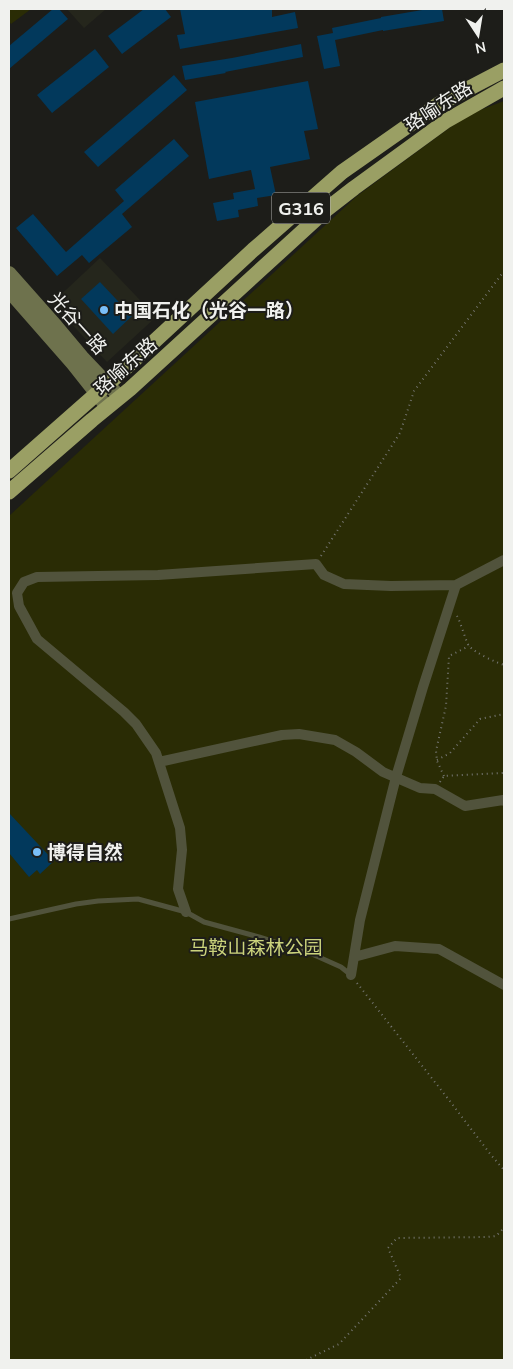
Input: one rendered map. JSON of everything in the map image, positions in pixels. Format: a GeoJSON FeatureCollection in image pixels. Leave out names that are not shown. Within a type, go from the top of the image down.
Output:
{"type":"FeatureCollection","features":[{"type":"Feature","properties":{"kind":"highway","name":"珞喻东路"},"geometry":{"type":"LineString","coordinates":[[9,470],[102,389],[252,250],[342,172],[439,104],[504,70]]}},
{"type":"Feature","properties":{"kind":"highway","name":"珞喻东路"},"geometry":{"type":"LineString","coordinates":[[9,492],[120,397],[321,214],[446,121],[504,88]]}},
{"type":"Feature","properties":{"kind":"main road","name":"光谷一路"},"geometry":{"type":"LineString","coordinates":[[9,273],[82,357],[102,389],[107,407]]}},
{"type":"Feature","properties":{"kind":"main road","name":"光谷一路"},"geometry":{"type":"LineString","coordinates":[[9,290],[73,364],[102,389],[120,397]]}},
{"type":"Feature","properties":{"kind":"street"},"geometry":{"type":"LineString","coordinates":[[186,912],[178,889],[182,850],[180,828],[156,753],[136,724],[124,712],[37,639],[19,606],[17,593],[24,582],[37,577],[158,575],[316,564],[324,575],[344,584],[391,586],[456,585],[504,560]]}},
{"type":"Feature","properties":{"kind":"street"},"geometry":{"type":"LineString","coordinates":[[351,975],[360,920],[396,777],[456,585]]}},
{"type":"Feature","properties":{"kind":"street"},"geometry":{"type":"LineString","coordinates":[[159,762],[282,735],[299,734],[335,740],[356,752],[383,772],[420,788],[435,789],[466,806],[504,801]]}},
{"type":"Feature","properties":{"kind":"street"},"geometry":{"type":"LineString","coordinates":[[354,957],[395,946],[439,949],[504,985]]}},
{"type":"Feature","properties":{"kind":"lane"},"geometry":{"type":"LineString","coordinates":[[9,919],[98,900],[138,899],[186,912],[204,922],[312,954],[351,975]]}},
{"type":"Feature","properties":{"kind":"lane"},"geometry":{"type":"LineString","coordinates":[[14,911],[17,917]]}},
{"type":"Feature","properties":{"kind":"path"},"geometry":{"type":"LineString","coordinates":[[316,564],[400,433],[414,391],[504,271]]}},
{"type":"Feature","properties":{"kind":"path"},"geometry":{"type":"LineString","coordinates":[[451,604],[462,625],[469,646],[489,660],[504,665]]}},
{"type":"Feature","properties":{"kind":"path"},"geometry":{"type":"LineString","coordinates":[[444,776],[437,761],[436,751],[446,706],[449,656],[469,646]]}},
{"type":"Feature","properties":{"kind":"path"},"geometry":{"type":"LineString","coordinates":[[437,761],[450,753],[480,719],[504,714]]}},
{"type":"Feature","properties":{"kind":"path"},"geometry":{"type":"LineString","coordinates":[[444,776],[504,773]]}},
{"type":"Feature","properties":{"kind":"path"},"geometry":{"type":"LineString","coordinates":[[435,789],[444,776]]}},
{"type":"Feature","properties":{"kind":"path"},"geometry":{"type":"LineString","coordinates":[[351,975],[504,1170]]}},
{"type":"Feature","properties":{"kind":"path"},"geometry":{"type":"LineString","coordinates":[[306,1360],[339,1344],[402,1278],[388,1248],[397,1238],[487,1238],[496,1236],[504,1228]]}},
{"type":"Feature","properties":{"kind":"shaded area"},"geometry":{"type":"Polygon","coordinates":[[[67,9],[106,9],[84,28],[67,9]]]}},
{"type":"Feature","properties":{"kind":"shaded area"},"geometry":{"type":"Polygon","coordinates":[[[100,258],[156,317],[107,362],[52,303],[100,258]]]}},
{"type":"Feature","properties":{"kind":"green space"},"geometry":{"type":"Polygon","coordinates":[[[9,9],[31,9],[11,24],[9,21],[9,9]]]}},
{"type":"Feature","properties":{"kind":"green space","name":"马鞍山森林公园"},"geometry":{"type":"Polygon","coordinates":[[[504,101],[504,1360],[9,1360],[9,516],[357,196],[467,115],[504,101]]]}},
{"type":"Feature","properties":{"kind":"building"},"geometry":{"type":"Polygon","coordinates":[[[53,9],[59,9],[68,19],[9,69],[9,46],[53,9]]]}},
{"type":"Feature","properties":{"kind":"building"},"geometry":{"type":"Polygon","coordinates":[[[144,9],[165,9],[171,17],[122,54],[108,36],[144,9]]]}},
{"type":"Feature","properties":{"kind":"building"},"geometry":{"type":"Polygon","coordinates":[[[180,9],[272,9],[272,17],[295,12],[298,28],[180,49],[177,35],[185,34],[180,9]]]}},
{"type":"Feature","properties":{"kind":"building"},"geometry":{"type":"Polygon","coordinates":[[[428,9],[442,9],[444,21],[383,30],[335,40],[340,66],[324,69],[317,36],[333,33],[332,28],[428,9]]]}},
{"type":"Feature","properties":{"kind":"building"},"geometry":{"type":"Polygon","coordinates":[[[301,44],[303,57],[185,80],[182,66],[301,44]]]}},
{"type":"Feature","properties":{"kind":"building"},"geometry":{"type":"Polygon","coordinates":[[[95,49],[109,67],[52,113],[37,95],[95,49]]]}},
{"type":"Feature","properties":{"kind":"building"},"geometry":{"type":"Polygon","coordinates":[[[174,75],[187,90],[98,167],[84,152],[174,75]]]}},
{"type":"Feature","properties":{"kind":"building"},"geometry":{"type":"Polygon","coordinates":[[[308,81],[318,129],[304,131],[310,159],[270,167],[276,195],[257,198],[258,206],[238,210],[239,217],[217,221],[213,203],[234,199],[233,193],[255,189],[251,170],[209,179],[195,102],[308,81]]]}},
{"type":"Feature","properties":{"kind":"building"},"geometry":{"type":"Polygon","coordinates":[[[174,139],[189,156],[122,214],[132,227],[89,263],[82,255],[57,276],[16,228],[33,214],[66,252],[124,201],[115,190],[174,139]]]}},
{"type":"Feature","properties":{"kind":"building"},"geometry":{"type":"Polygon","coordinates":[[[100,282],[132,316],[113,334],[81,299],[100,282]]]}},
{"type":"Feature","properties":{"kind":"building"},"geometry":{"type":"Polygon","coordinates":[[[9,813],[54,861],[40,874],[37,870],[29,877],[9,853],[9,813]]]}},
{"type":"Feature","properties":{"kind":"place","name":"中国石化（光谷一路）"},"geometry":{"type":"Point","coordinates":[104,310]}},
{"type":"Feature","properties":{"kind":"place","name":"博得自然"},"geometry":{"type":"Point","coordinates":[37,852]}}]}
